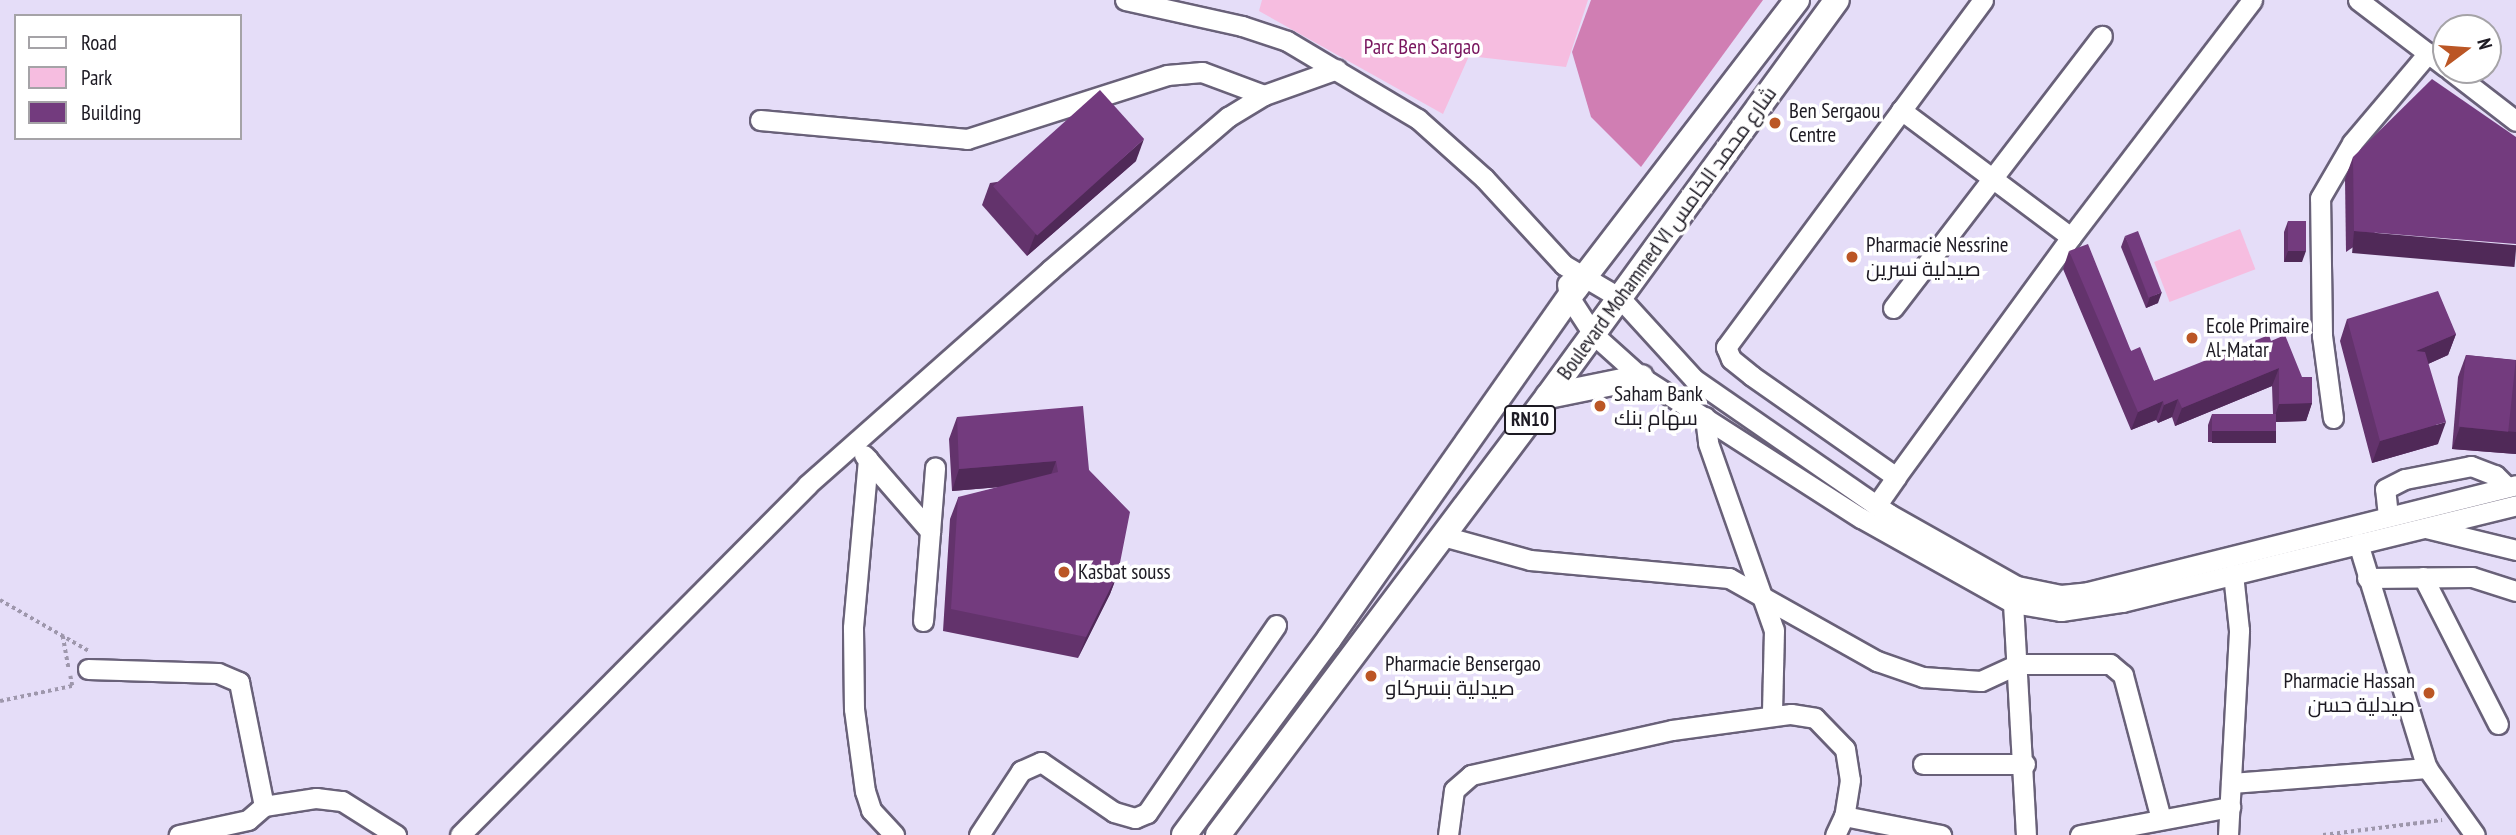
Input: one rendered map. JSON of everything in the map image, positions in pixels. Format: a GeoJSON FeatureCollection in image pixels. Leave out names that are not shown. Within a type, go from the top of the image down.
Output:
{"type":"FeatureCollection","features":[{"type":"Feature","properties":{"kind":"main road","name":"Boulevard Mohammed VI شارع محمد الخامس"},"geometry":{"type":"LineString","coordinates":[[1184,835],[1329,639],[1569,297],[1797,0]]}},
{"type":"Feature","properties":{"kind":"main road","name":"Boulevard Mohammed VI شارع محمد الخامس"},"geometry":{"type":"LineString","coordinates":[[1218,835],[1548,396],[1837,0]]}},
{"type":"Feature","properties":{"kind":"main road"},"geometry":{"type":"LineString","coordinates":[[1548,396],[1641,377]]}},
{"type":"Feature","properties":{"kind":"street"},"geometry":{"type":"LineString","coordinates":[[1125,0],[1217,20],[1287,41],[1337,69],[1444,139],[1564,265],[1620,298],[1694,379],[1876,506],[2017,586],[2060,595],[2140,580],[2511,486]]}},
{"type":"Feature","properties":{"kind":"street"},"geometry":{"type":"LineString","coordinates":[[1207,0],[1217,20]]}},
{"type":"Feature","properties":{"kind":"street"},"geometry":{"type":"LineString","coordinates":[[1896,477],[1752,376],[1731,359],[1726,347],[1983,0]]}},
{"type":"Feature","properties":{"kind":"street"},"geometry":{"type":"LineString","coordinates":[[1876,506],[2071,237],[2252,0]]}},
{"type":"Feature","properties":{"kind":"street"},"geometry":{"type":"LineString","coordinates":[[2366,2],[2432,56]]}},
{"type":"Feature","properties":{"kind":"street"},"geometry":{"type":"LineString","coordinates":[[1893,308],[2102,36]]}},
{"type":"Feature","properties":{"kind":"street"},"geometry":{"type":"LineString","coordinates":[[2333,418],[2322,336],[2320,198],[2352,143],[2428,53]]}},
{"type":"Feature","properties":{"kind":"street"},"geometry":{"type":"LineString","coordinates":[[460,835],[710,579],[854,444],[1217,126],[1264,95],[1337,69]]}},
{"type":"Feature","properties":{"kind":"street"},"geometry":{"type":"LineString","coordinates":[[760,121],[967,139],[1167,75],[1202,72],[1264,95]]}},
{"type":"Feature","properties":{"kind":"street"},"geometry":{"type":"LineString","coordinates":[[2469,84],[2516,121]]}},
{"type":"Feature","properties":{"kind":"street"},"geometry":{"type":"LineString","coordinates":[[1901,110],[1995,177],[2071,237]]}},
{"type":"Feature","properties":{"kind":"street"},"geometry":{"type":"LineString","coordinates":[[1564,265],[1569,297],[1593,334],[1641,377],[1861,518],[2013,603],[2061,611],[2084,609],[2516,505]]}},
{"type":"Feature","properties":{"kind":"street"},"geometry":{"type":"LineString","coordinates":[[1705,417],[1708,443],[1765,598],[1776,652],[1772,714]]}},
{"type":"Feature","properties":{"kind":"street"},"geometry":{"type":"LineString","coordinates":[[854,444],[930,531]]}},
{"type":"Feature","properties":{"kind":"street"},"geometry":{"type":"LineString","coordinates":[[868,460],[853,628],[853,709],[858,760],[868,801],[894,835]]}},
{"type":"Feature","properties":{"kind":"street"},"geometry":{"type":"LineString","coordinates":[[2388,516],[2385,489],[2405,479],[2470,466],[2495,475],[2511,486]]}},
{"type":"Feature","properties":{"kind":"street"},"geometry":{"type":"LineString","coordinates":[[923,621],[934,467]]}},
{"type":"Feature","properties":{"kind":"street"},"geometry":{"type":"LineString","coordinates":[[2422,527],[2516,551]]}},
{"type":"Feature","properties":{"kind":"street"},"geometry":{"type":"LineString","coordinates":[[1443,536],[1530,560],[1687,571],[1729,578],[1904,673],[1981,681],[2018,664],[2110,664],[2118,668],[2161,820]]}},
{"type":"Feature","properties":{"kind":"street"},"geometry":{"type":"LineString","coordinates":[[2358,543],[2427,768],[2475,835]]}},
{"type":"Feature","properties":{"kind":"street"},"geometry":{"type":"LineString","coordinates":[[2228,835],[2239,630],[2232,575]]}},
{"type":"Feature","properties":{"kind":"street"},"geometry":{"type":"LineString","coordinates":[[2423,576],[2497,724]]}},
{"type":"Feature","properties":{"kind":"street"},"geometry":{"type":"LineString","coordinates":[[2367,578],[2472,577],[2516,591]]}},
{"type":"Feature","properties":{"kind":"street"},"geometry":{"type":"LineString","coordinates":[[2013,603],[2025,764],[2026,835]]}},
{"type":"Feature","properties":{"kind":"street"},"geometry":{"type":"LineString","coordinates":[[979,835],[1021,771],[1041,762],[1114,812],[1135,818],[1147,813],[1276,625]]}},
{"type":"Feature","properties":{"kind":"street"},"geometry":{"type":"LineString","coordinates":[[88,668],[218,673],[239,682],[264,806]]}},
{"type":"Feature","properties":{"kind":"street"},"geometry":{"type":"LineString","coordinates":[[1448,835],[1454,790],[1471,775],[1635,737],[1772,714],[1815,718],[1837,736],[1849,766],[1844,816],[1835,835]]}},
{"type":"Feature","properties":{"kind":"street"},"geometry":{"type":"LineString","coordinates":[[1923,764],[2025,764]]}},
{"type":"Feature","properties":{"kind":"street"},"geometry":{"type":"LineString","coordinates":[[2231,783],[2427,768]]}},
{"type":"Feature","properties":{"kind":"street"},"geometry":{"type":"LineString","coordinates":[[179,835],[248,820],[264,806],[316,798],[342,801],[396,835]]}},
{"type":"Feature","properties":{"kind":"street"},"geometry":{"type":"LineString","coordinates":[[2080,835],[2230,807]]}},
{"type":"Feature","properties":{"kind":"street"},"geometry":{"type":"LineString","coordinates":[[1844,816],[1941,835]]}},
{"type":"Feature","properties":{"kind":"path"},"geometry":{"type":"LineString","coordinates":[[0,600],[90,652],[88,668]]}},
{"type":"Feature","properties":{"kind":"path"},"geometry":{"type":"LineString","coordinates":[[0,701],[72,686],[63,636]]}},
{"type":"Feature","properties":{"kind":"path"},"geometry":{"type":"LineString","coordinates":[[2323,835],[2462,817]]}},
{"type":"Feature","properties":{"kind":"green space","name":"Parc Ben Sargao"},"geometry":{"type":"Polygon","coordinates":[[[1262,0],[1588,0],[1566,67],[1469,56],[1443,114],[1259,11],[1262,0]]]}},
{"type":"Feature","properties":{"kind":"green space"},"geometry":{"type":"Polygon","coordinates":[[[2240,229],[2255,269],[2170,302],[2154,262],[2240,229]]]}},
{"type":"Feature","properties":{"kind":"shaded area"},"geometry":{"type":"Polygon","coordinates":[[[1591,0],[1763,0],[1641,167],[1591,117],[1572,52],[1591,0]]]}},
{"type":"Feature","properties":{"kind":"building"},"geometry":{"type":"Polygon","coordinates":[[[2432,79],[2432,84],[2439,84],[2516,137],[2516,244],[2354,231],[2353,157],[2432,79]]]}},
{"type":"Feature","properties":{"kind":"building"},"geometry":{"type":"Polygon","coordinates":[[[1100,90],[1144,139],[1037,235],[993,186],[1100,90]]]}},
{"type":"Feature","properties":{"kind":"building"},"geometry":{"type":"Polygon","coordinates":[[[2288,221],[2306,221],[2306,251],[2288,251],[2288,221]]]}},
{"type":"Feature","properties":{"kind":"building"},"geometry":{"type":"Polygon","coordinates":[[[2138,231],[2162,293],[2149,298],[2125,236],[2138,231]]]}},
{"type":"Feature","properties":{"kind":"building"},"geometry":{"type":"Polygon","coordinates":[[[2088,244],[2131,351],[2140,347],[2154,381],[2269,335],[2271,341],[2285,335],[2302,377],[2312,377],[2312,403],[2279,404],[2279,368],[2182,408],[2178,399],[2164,405],[2163,401],[2138,412],[2069,251],[2088,244]]]}},
{"type":"Feature","properties":{"kind":"building"},"geometry":{"type":"Polygon","coordinates":[[[2438,291],[2456,334],[2416,351],[2425,352],[2446,422],[2380,441],[2347,319],[2438,291]]]}},
{"type":"Feature","properties":{"kind":"building"},"geometry":{"type":"Polygon","coordinates":[[[2466,355],[2516,360],[2508,432],[2458,427],[2466,355]]]}},
{"type":"Feature","properties":{"kind":"building"},"geometry":{"type":"Polygon","coordinates":[[[1083,406],[1089,470],[1130,512],[1118,573],[1086,637],[951,609],[958,497],[1058,472],[1056,461],[959,469],[957,417],[1083,406]]]}},
{"type":"Feature","properties":{"kind":"building"},"geometry":{"type":"Polygon","coordinates":[[[2212,414],[2276,414],[2276,431],[2212,431],[2212,414]]]}},
{"type":"Feature","properties":{"kind":"place","name":"Ben Sergaou Centre"},"geometry":{"type":"Point","coordinates":[1775,123]}},
{"type":"Feature","properties":{"kind":"place","name":"Pharmacie Nessrine صيدلية نسرين"},"geometry":{"type":"Point","coordinates":[1852,257]}},
{"type":"Feature","properties":{"kind":"place","name":"Ecole Primaire Al-Matar"},"geometry":{"type":"Point","coordinates":[2192,338]}},
{"type":"Feature","properties":{"kind":"place","name":"Saham Bank سهام بنك"},"geometry":{"type":"Point","coordinates":[1600,406]}},
{"type":"Feature","properties":{"kind":"place","name":"Kasbat souss"},"geometry":{"type":"Point","coordinates":[1064,572]}},
{"type":"Feature","properties":{"kind":"place","name":"Pharmacie Bensergao صيدلية بنسركاو"},"geometry":{"type":"Point","coordinates":[1371,676]}},
{"type":"Feature","properties":{"kind":"place","name":"Pharmacie Hassan صيدلية حسن"},"geometry":{"type":"Point","coordinates":[2429,693]}}]}
